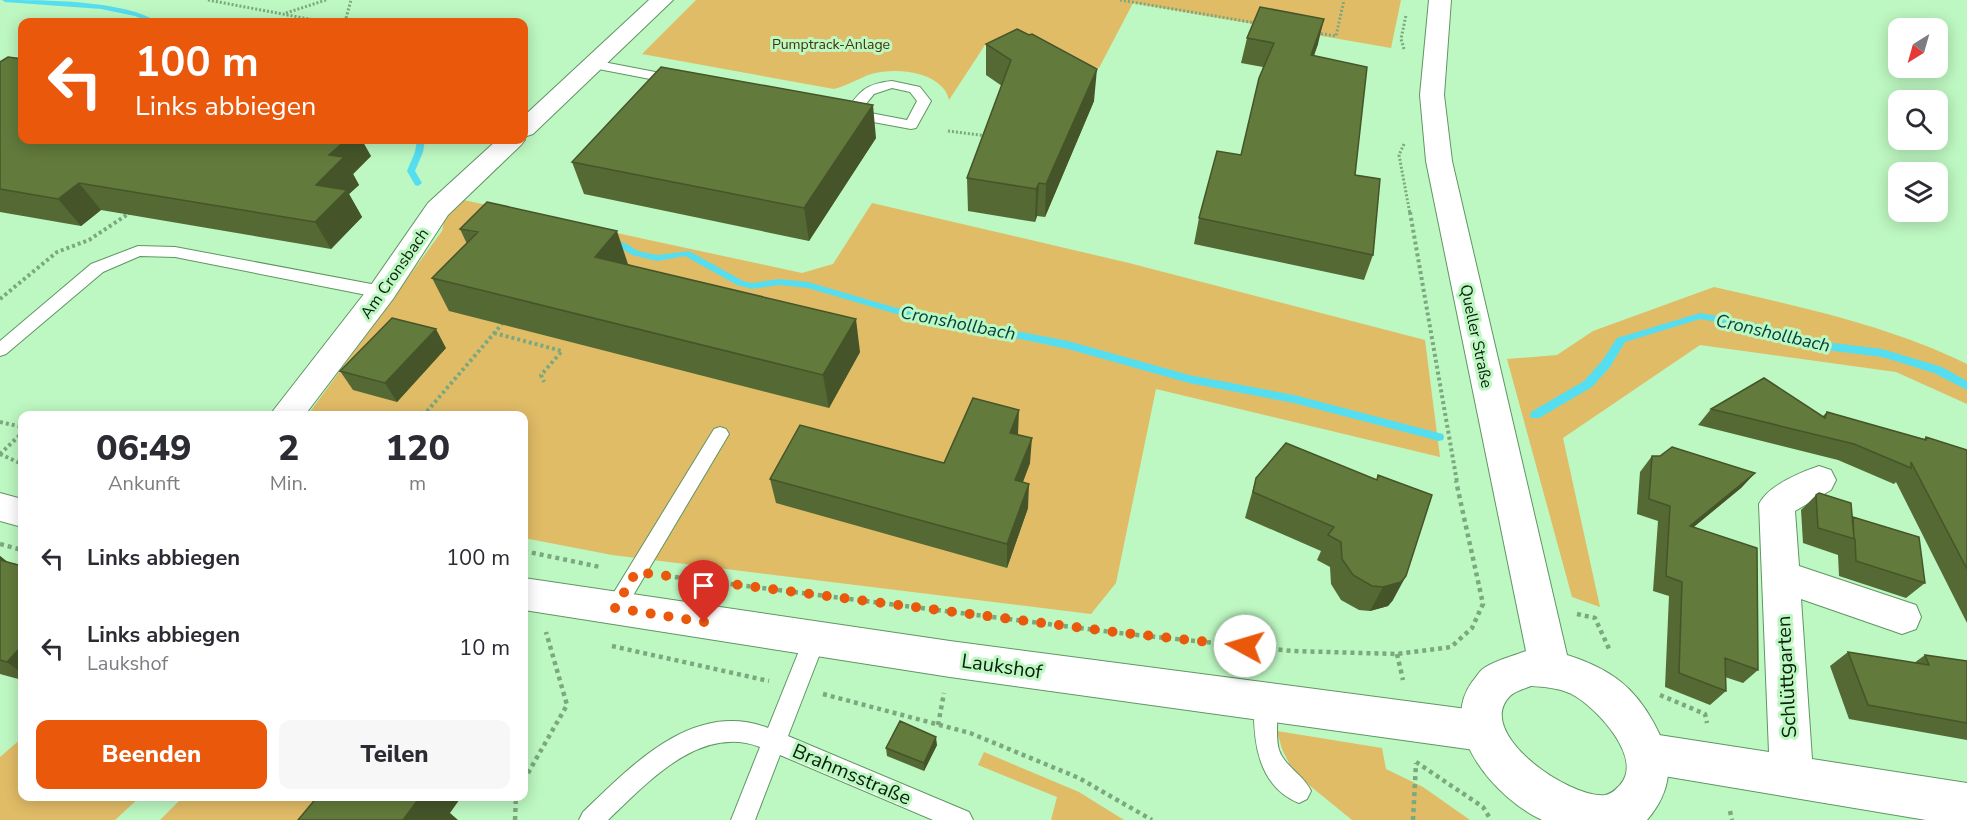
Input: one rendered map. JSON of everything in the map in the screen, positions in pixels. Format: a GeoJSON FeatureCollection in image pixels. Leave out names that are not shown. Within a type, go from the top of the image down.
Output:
{"type":"FeatureCollection","features":[{"type":"Feature","properties":{"kind":"street"},"geometry":{"type":"LineString","coordinates":[[528,125],[662,0]]}},
{"type":"Feature","properties":{"kind":"street","name":"Queller Straße"},"geometry":{"type":"LineString","coordinates":[[1440,0],[1432,95],[1439,161],[1550,669]]}},
{"type":"Feature","properties":{"kind":"street","name":"Am Cronsbach"},"geometry":{"type":"LineString","coordinates":[[289,411],[382,292],[438,209],[508,144]]}},
{"type":"Feature","properties":{"kind":"street","name":"Schlüttgarten"},"geometry":{"type":"LineString","coordinates":[[1792,778],[1777,504],[1819,480]]}},
{"type":"Feature","properties":{"kind":"street"},"geometry":{"type":"LineString","coordinates":[[0,507],[18,512]]}},
{"type":"Feature","properties":{"kind":"street"},"geometry":{"type":"LineString","coordinates":[[1780,576],[1902,617]]}},
{"type":"Feature","properties":{"kind":"street","name":"Laukshof"},"geometry":{"type":"LineString","coordinates":[[529,612],[615,608],[950,660],[1482,731]]}},
{"type":"Feature","properties":{"kind":"street"},"geometry":{"type":"LineString","coordinates":[[1529,668],[1550,669],[1571,674],[1592,684],[1627,714],[1639,734],[1646,753],[1648,773],[1644,789],[1634,803],[1620,813],[1601,818],[1580,819],[1557,812],[1536,801],[1516,786],[1500,769],[1488,750],[1482,731],[1481,711],[1486,694],[1496,681],[1511,672],[1529,668]]}},
{"type":"Feature","properties":{"kind":"street"},"geometry":{"type":"LineString","coordinates":[[1646,753],[1967,805]]}},
{"type":"Feature","properties":{"kind":"lane"},"geometry":{"type":"LineString","coordinates":[[593,64],[687,82]]}},
{"type":"Feature","properties":{"kind":"lane"},"geometry":{"type":"LineString","coordinates":[[884,86],[912,87],[924,101],[911,125],[845,113],[868,92],[884,86]]}},
{"type":"Feature","properties":{"kind":"lane"},"geometry":{"type":"LineString","coordinates":[[0,350],[97,268],[138,251],[175,252],[382,292]]}},
{"type":"Feature","properties":{"kind":"lane"},"geometry":{"type":"LineString","coordinates":[[615,608],[720,434]]}},
{"type":"Feature","properties":{"kind":"lane"},"geometry":{"type":"LineString","coordinates":[[743,820],[815,638]]}},
{"type":"Feature","properties":{"kind":"lane"},"geometry":{"type":"LineString","coordinates":[[1265,701],[1265,741],[1269,758],[1281,776],[1299,791]]}},
{"type":"Feature","properties":{"kind":"lane","name":"Brahmsstraße"},"geometry":{"type":"LineString","coordinates":[[591,820],[637,777],[663,758],[709,734],[732,729],[753,733],[961,820]]}},
{"type":"Feature","properties":{"kind":"path"},"geometry":{"type":"LineString","coordinates":[[208,0],[304,18]]}},
{"type":"Feature","properties":{"kind":"path"},"geometry":{"type":"LineString","coordinates":[[282,14],[304,9],[326,0]]}},
{"type":"Feature","properties":{"kind":"path"},"geometry":{"type":"LineString","coordinates":[[346,18],[351,0]]}},
{"type":"Feature","properties":{"kind":"path"},"geometry":{"type":"LineString","coordinates":[[1120,0],[1256,23]]}},
{"type":"Feature","properties":{"kind":"path"},"geometry":{"type":"LineString","coordinates":[[1313,32],[1336,36],[1344,0]]}},
{"type":"Feature","properties":{"kind":"path"},"geometry":{"type":"LineString","coordinates":[[1407,10],[1401,39],[1407,57]]}},
{"type":"Feature","properties":{"kind":"path"},"geometry":{"type":"LineString","coordinates":[[948,131],[997,137]]}},
{"type":"Feature","properties":{"kind":"path"},"geometry":{"type":"LineString","coordinates":[[528,552],[636,572],[1128,634],[1292,651],[1397,654],[1451,647],[1472,628],[1483,604],[1450,452],[1431,327],[1399,155],[1408,135]]}},
{"type":"Feature","properties":{"kind":"path"},"geometry":{"type":"LineString","coordinates":[[0,298],[57,252],[89,240],[132,211]]}},
{"type":"Feature","properties":{"kind":"path"},"geometry":{"type":"LineString","coordinates":[[427,411],[502,324]]}},
{"type":"Feature","properties":{"kind":"path"},"geometry":{"type":"LineString","coordinates":[[494,333],[562,351],[541,375],[544,382]]}},
{"type":"Feature","properties":{"kind":"path"},"geometry":{"type":"LineString","coordinates":[[0,422],[18,426]]}},
{"type":"Feature","properties":{"kind":"path"},"geometry":{"type":"LineString","coordinates":[[18,436],[0,454],[18,462]]}},
{"type":"Feature","properties":{"kind":"path"},"geometry":{"type":"LineString","coordinates":[[0,544],[18,549]]}},
{"type":"Feature","properties":{"kind":"path"},"geometry":{"type":"LineString","coordinates":[[528,773],[567,705],[546,631],[529,612]]}},
{"type":"Feature","properties":{"kind":"path"},"geometry":{"type":"LineString","coordinates":[[546,631],[557,633]]}},
{"type":"Feature","properties":{"kind":"path"},"geometry":{"type":"LineString","coordinates":[[600,643],[797,687],[970,733],[1079,778],[1152,820]]}},
{"type":"Feature","properties":{"kind":"path"},"geometry":{"type":"LineString","coordinates":[[1397,654],[1402,680]]}},
{"type":"Feature","properties":{"kind":"path"},"geometry":{"type":"LineString","coordinates":[[1413,820],[1416,762],[1483,807],[1491,820]]}},
{"type":"Feature","properties":{"kind":"path"},"geometry":{"type":"LineString","coordinates":[[515,820],[516,801]]}},
{"type":"Feature","properties":{"kind":"path"},"geometry":{"type":"LineString","coordinates":[[1730,811],[1732,820]]}},
{"type":"Feature","properties":{"kind":"green space","name":"Pumptrack-Anlage"},"geometry":{"type":"Polygon","coordinates":[[[696,0],[1401,0],[1391,48],[1133,3],[1099,68],[985,45],[949,100],[945,91],[936,82],[907,72],[886,71],[868,75],[834,89],[642,54],[696,0]]]}},
{"type":"Feature","properties":{"kind":"green space"},"geometry":{"type":"Polygon","coordinates":[[[459,199],[802,273],[833,264],[872,203],[1129,263],[1425,340],[1440,457],[1156,389],[1116,583],[1091,614],[612,555],[528,539],[528,411],[311,411],[442,231],[446,211],[459,199]]]}},
{"type":"Feature","properties":{"kind":"green space"},"geometry":{"type":"Polygon","coordinates":[[[1714,287],[1843,318],[1937,350],[1967,364],[1967,404],[1896,372],[1700,345],[1563,438],[1600,607],[1572,597],[1507,359],[1557,355],[1593,331],[1714,287]]]}},
{"type":"Feature","properties":{"kind":"green space"},"geometry":{"type":"Polygon","coordinates":[[[1277,731],[1382,748],[1386,769],[1423,787],[1470,820],[1352,820],[1291,767],[1282,749],[1277,731]]]}},
{"type":"Feature","properties":{"kind":"green space"},"geometry":{"type":"Polygon","coordinates":[[[18,741],[18,801],[136,801],[115,820],[0,820],[0,757],[18,741]]]}},
{"type":"Feature","properties":{"kind":"green space"},"geometry":{"type":"Polygon","coordinates":[[[984,752],[1079,792],[1124,820],[1051,820],[1057,797],[978,765],[984,752]]]}},
{"type":"Feature","properties":{"kind":"green space"},"geometry":{"type":"Polygon","coordinates":[[[179,801],[349,801],[333,820],[160,820],[179,801]]]}},
{"type":"Feature","properties":{"kind":"building"},"geometry":{"type":"Polygon","coordinates":[[[1260,7],[1324,19],[1311,55],[1367,67],[1355,175],[1380,179],[1373,255],[1199,218],[1217,151],[1241,155],[1259,78],[1274,43],[1247,38],[1260,7]]]}},
{"type":"Feature","properties":{"kind":"building"},"geometry":{"type":"Polygon","coordinates":[[[1017,29],[1029,35],[1032,34],[1097,69],[1046,184],[1039,183],[1036,189],[967,178],[1011,60],[986,44],[1017,29]]]}},
{"type":"Feature","properties":{"kind":"building"},"geometry":{"type":"Polygon","coordinates":[[[8,57],[18,58],[18,144],[341,144],[329,155],[344,157],[316,185],[347,190],[315,222],[79,183],[58,199],[0,189],[0,62],[8,57]]]}},
{"type":"Feature","properties":{"kind":"building"},"geometry":{"type":"Polygon","coordinates":[[[661,67],[873,105],[804,208],[572,162],[661,67]]]}},
{"type":"Feature","properties":{"kind":"building"},"geometry":{"type":"Polygon","coordinates":[[[487,202],[617,231],[595,257],[856,319],[823,375],[432,278],[478,232],[460,229],[487,202]]]}},
{"type":"Feature","properties":{"kind":"building"},"geometry":{"type":"Polygon","coordinates":[[[392,318],[436,329],[385,383],[340,371],[392,318]]]}},
{"type":"Feature","properties":{"kind":"building"},"geometry":{"type":"Polygon","coordinates":[[[1764,378],[1825,418],[1827,412],[1926,440],[1926,437],[1967,450],[1967,569],[1911,462],[1911,468],[1854,444],[1711,409],[1764,378]]]}},
{"type":"Feature","properties":{"kind":"building"},"geometry":{"type":"Polygon","coordinates":[[[973,398],[1019,410],[1010,433],[1032,438],[1015,480],[1029,484],[1007,544],[770,479],[800,425],[944,463],[973,398]]]}},
{"type":"Feature","properties":{"kind":"building"},"geometry":{"type":"Polygon","coordinates":[[[1286,443],[1377,480],[1378,475],[1432,495],[1406,576],[1401,582],[1383,587],[1372,586],[1353,575],[1342,559],[1341,542],[1328,535],[1334,527],[1253,492],[1256,478],[1286,443]]]}},
{"type":"Feature","properties":{"kind":"building"},"geometry":{"type":"Polygon","coordinates":[[[1672,447],[1755,473],[1690,526],[1757,548],[1758,670],[1725,658],[1726,691],[1679,673],[1682,582],[1666,576],[1670,506],[1649,499],[1652,456],[1660,456],[1672,447]]]}},
{"type":"Feature","properties":{"kind":"building"},"geometry":{"type":"Polygon","coordinates":[[[1819,493],[1851,503],[1854,538],[1853,517],[1919,537],[1925,583],[1856,561],[1855,539],[1818,528],[1816,495],[1819,493]]]}},
{"type":"Feature","properties":{"kind":"building"},"geometry":{"type":"Polygon","coordinates":[[[0,560],[18,565],[18,650],[7,662],[0,660],[0,560]]]}},
{"type":"Feature","properties":{"kind":"building"},"geometry":{"type":"Polygon","coordinates":[[[1848,652],[1929,665],[1925,655],[1967,661],[1967,723],[1868,705],[1848,652]]]}},
{"type":"Feature","properties":{"kind":"building"},"geometry":{"type":"Polygon","coordinates":[[[900,721],[936,737],[924,763],[886,748],[900,721]]]}},
{"type":"Feature","properties":{"kind":"building"},"geometry":{"type":"Polygon","coordinates":[[[314,801],[417,801],[403,820],[298,820],[314,801]]]}},
{"type":"Feature","properties":{"kind":"waterway","name":"Cronshollbach"},"geometry":{"type":"LineString","coordinates":[[5,0],[101,7],[145,18]]}},
{"type":"Feature","properties":{"kind":"waterway","name":"Cronshollbach"},"geometry":{"type":"LineString","coordinates":[[418,183],[411,171],[420,144]]}},
{"type":"Feature","properties":{"kind":"waterway","name":"Cronshollbach"},"geometry":{"type":"LineString","coordinates":[[608,242],[622,245],[635,253],[657,258],[686,253],[740,283],[752,286],[779,282],[808,285],[893,310],[1068,345],[1189,379],[1294,399],[1439,437]]}},
{"type":"Feature","properties":{"kind":"waterway","name":"Cronshollbach"},"geometry":{"type":"LineString","coordinates":[[1535,415],[1588,384],[1606,364],[1621,340],[1700,316],[1751,325],[1817,345],[1882,353],[1938,370],[1967,386]]}},
{"type":"Feature","properties":{"kind":"route"},"geometry":{"type":"LineString","coordinates":[[704,622],[615,608],[636,572],[1106,631],[1245,646]]}}]}
